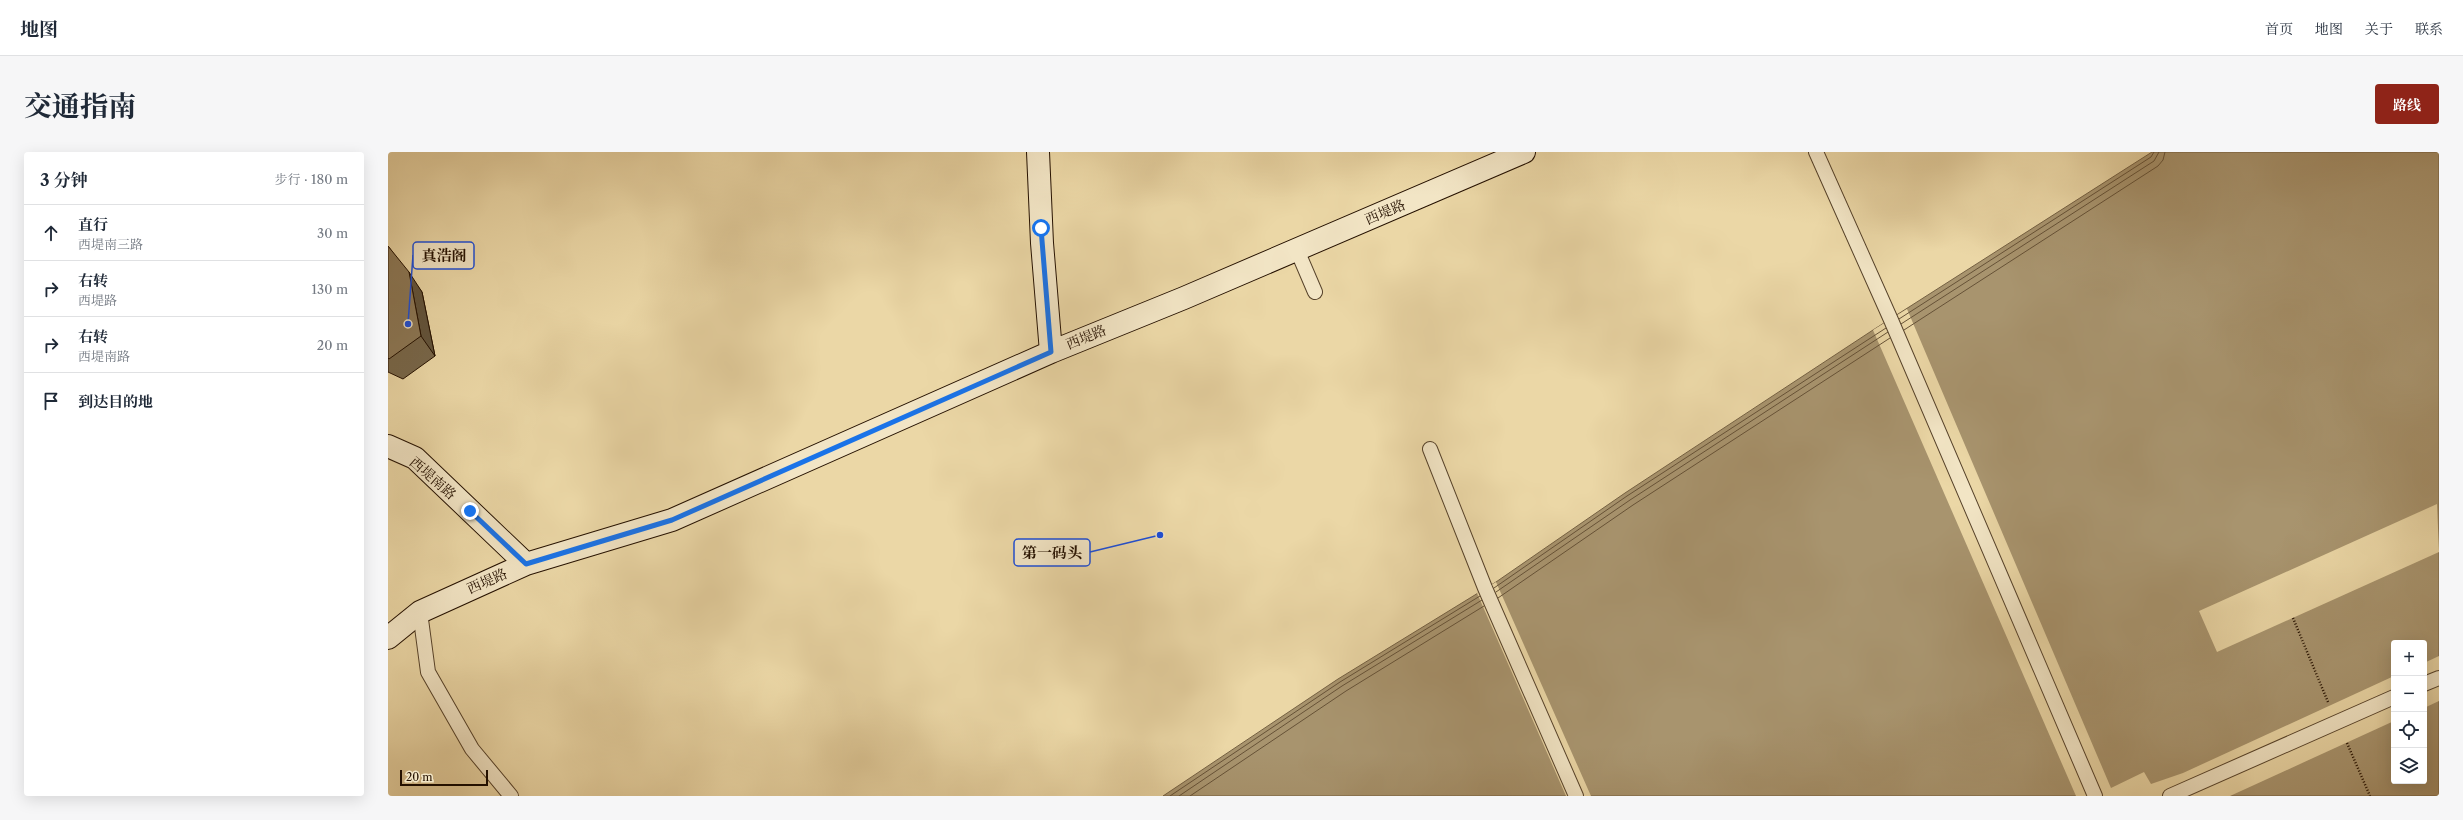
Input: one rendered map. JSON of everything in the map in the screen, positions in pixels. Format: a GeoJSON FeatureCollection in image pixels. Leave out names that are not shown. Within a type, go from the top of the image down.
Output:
{"type":"FeatureCollection","features":[{"type":"Feature","properties":{"kind":"street"},"geometry":{"type":"LineString","coordinates":[[1038,152],[1042,243],[1051,352]]}},
{"type":"Feature","properties":{"kind":"street","name":"西堤路"},"geometry":{"type":"LineString","coordinates":[[388,638],[420,612],[526,564],[672,520],[1051,352],[1297,250],[1524,152]]}},
{"type":"Feature","properties":{"kind":"street","name":"西堤南路"},"geometry":{"type":"LineString","coordinates":[[388,446],[415,458],[526,564]]}},
{"type":"Feature","properties":{"kind":"lane"},"geometry":{"type":"LineString","coordinates":[[1816,152],[1891,320],[2095,796]]}},
{"type":"Feature","properties":{"kind":"lane"},"geometry":{"type":"LineString","coordinates":[[1297,250],[1314,292]]}},
{"type":"Feature","properties":{"kind":"lane"},"geometry":{"type":"LineString","coordinates":[[1430,449],[1485,588],[1576,796]]}},
{"type":"Feature","properties":{"kind":"lane"},"geometry":{"type":"LineString","coordinates":[[420,612],[428,672],[472,749],[511,796]]}},
{"type":"Feature","properties":{"kind":"lane"},"geometry":{"type":"LineString","coordinates":[[2427,683],[2439,678]]}},
{"type":"Feature","properties":{"kind":"lane"},"geometry":{"type":"LineString","coordinates":[[2170,796],[2391,699]]}},
{"type":"Feature","properties":{"kind":"path"},"geometry":{"type":"LineString","coordinates":[[2293,618],[2329,706]]}},
{"type":"Feature","properties":{"kind":"path"},"geometry":{"type":"LineString","coordinates":[[2347,743],[2370,796]]}},
{"type":"Feature","properties":{"kind":"water"},"geometry":{"type":"Polygon","coordinates":[[[2152,152],[2439,152],[2439,796],[1163,796],[1338,679],[1496,582],[1625,493],[1873,330],[2152,152]]]}},
{"type":"Feature","properties":{"kind":"pier"},"geometry":{"type":"Polygon","coordinates":[[[1907,309],[2111,788],[2144,772],[2151,784],[2183,773],[2391,677],[2391,722],[2230,796],[2076,796],[1873,330],[1907,309]]]}},
{"type":"Feature","properties":{"kind":"pier"},"geometry":{"type":"Polygon","coordinates":[[[2437,504],[2439,552],[2217,652],[2199,611],[2437,504]]]}},
{"type":"Feature","properties":{"kind":"pier"},"geometry":{"type":"Polygon","coordinates":[[[1496,582],[1591,796],[1566,796],[1477,593],[1496,582]]]}},
{"type":"Feature","properties":{"kind":"pier"},"geometry":{"type":"Polygon","coordinates":[[[2439,656],[2439,701],[2427,707],[2427,676],[2427,662],[2439,656]]]}},
{"type":"Feature","properties":{"kind":"building"},"geometry":{"type":"Polygon","coordinates":[[[388,246],[409,272],[421,336],[389,359],[388,358],[388,246]]]}},
{"type":"Feature","properties":{"kind":"place","name":"真浩阁"},"geometry":{"type":"Point","coordinates":[408,324]}},
{"type":"Feature","properties":{"kind":"place","name":"第一码头"},"geometry":{"type":"Point","coordinates":[1160,535]}},
{"type":"Feature","properties":{"kind":"route"},"geometry":{"type":"LineString","coordinates":[[470,511],[526,564],[672,520],[1051,352],[1041,228]]}}]}
